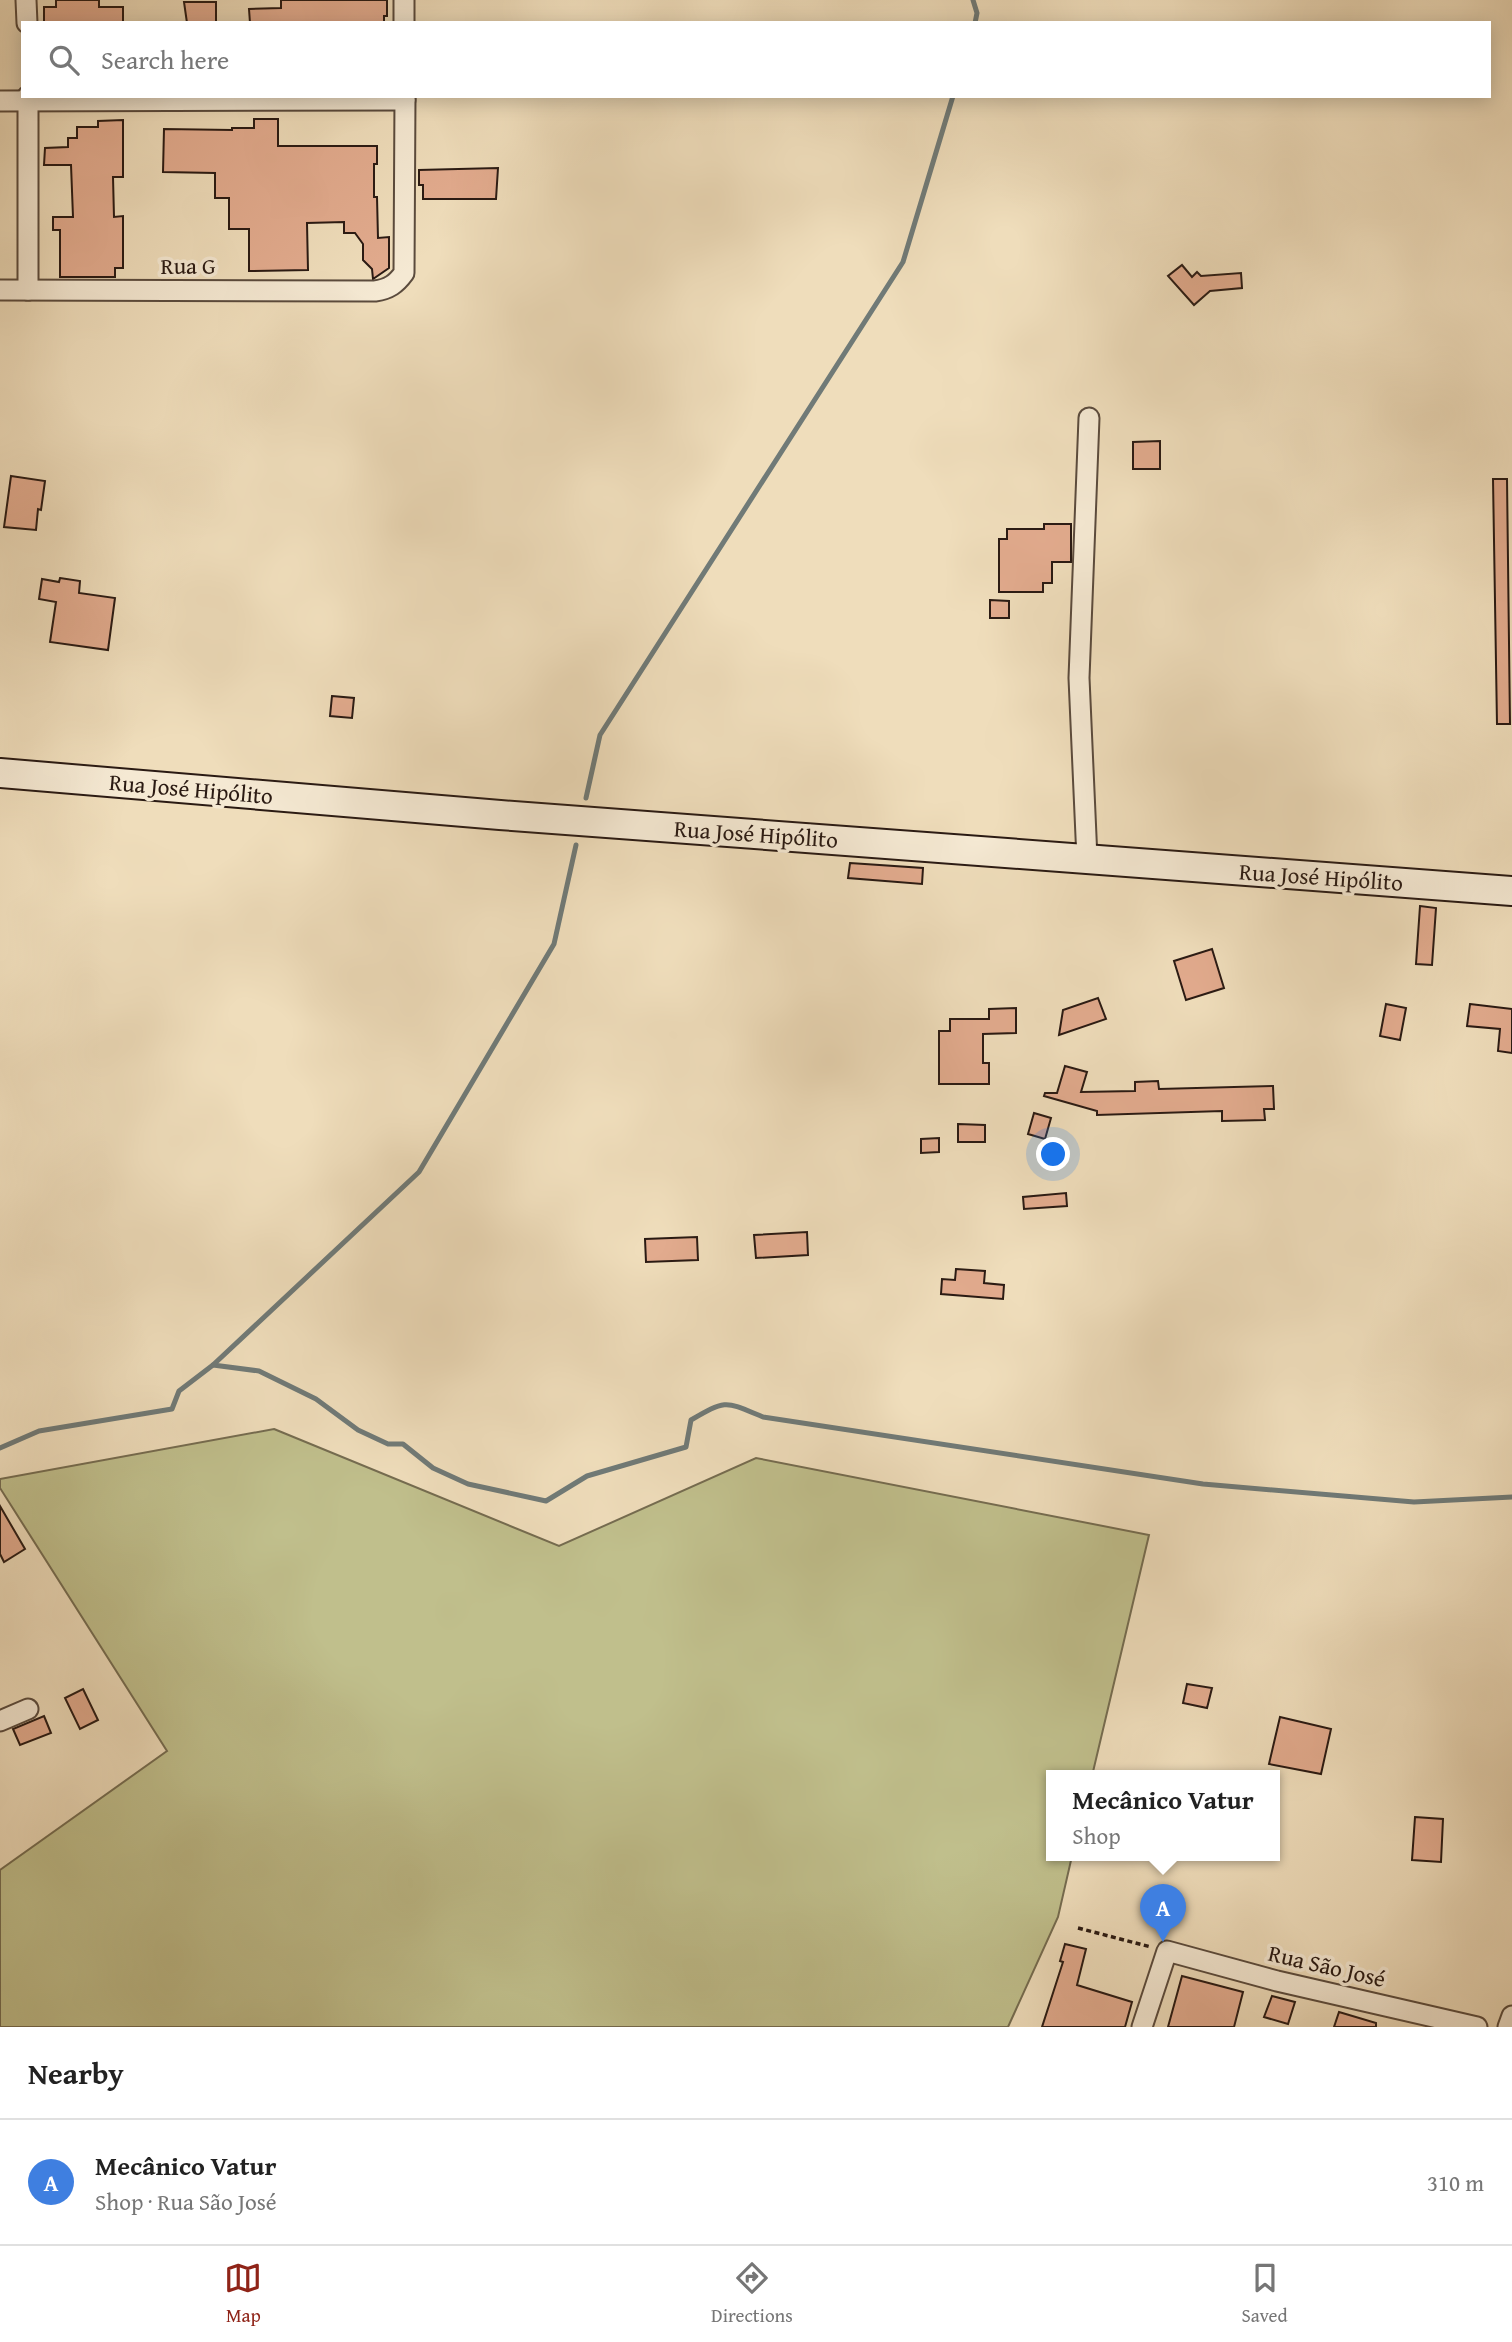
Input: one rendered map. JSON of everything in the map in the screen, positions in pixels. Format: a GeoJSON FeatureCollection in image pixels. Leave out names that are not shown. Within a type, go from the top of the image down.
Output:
{"type":"FeatureCollection","features":[{"type":"Feature","properties":{"kind":"street"},"geometry":{"type":"LineString","coordinates":[[26,0],[27,21]]}},
{"type":"Feature","properties":{"kind":"street"},"geometry":{"type":"LineString","coordinates":[[404,0],[404,21]]}},
{"type":"Feature","properties":{"kind":"street"},"geometry":{"type":"LineString","coordinates":[[28,98],[28,290]]}},
{"type":"Feature","properties":{"kind":"street"},"geometry":{"type":"LineString","coordinates":[[0,101],[28,98],[405,98]]}},
{"type":"Feature","properties":{"kind":"street","name":"Rua G"},"geometry":{"type":"LineString","coordinates":[[0,290],[375,291],[394,285],[404,273],[405,98]]}},
{"type":"Feature","properties":{"kind":"street"},"geometry":{"type":"LineString","coordinates":[[1087,859],[1079,678],[1089,418]]}},
{"type":"Feature","properties":{"kind":"street","name":"Rua José Hipólito"},"geometry":{"type":"LineString","coordinates":[[0,773],[500,815],[1512,891]]}},
{"type":"Feature","properties":{"kind":"street"},"geometry":{"type":"LineString","coordinates":[[0,1721],[27,1709]]}},
{"type":"Feature","properties":{"kind":"street"},"geometry":{"type":"LineString","coordinates":[[1142,2027],[1167,1951]]}},
{"type":"Feature","properties":{"kind":"street","name":"Rua São José"},"geometry":{"type":"LineString","coordinates":[[1167,1951],[1397,2018],[1477,2027]]}},
{"type":"Feature","properties":{"kind":"street"},"geometry":{"type":"LineString","coordinates":[[1508,2027],[1512,2016]]}},
{"type":"Feature","properties":{"kind":"path"},"geometry":{"type":"LineString","coordinates":[[1078,1928],[1167,1951]]}},
{"type":"Feature","properties":{"kind":"shaded area"},"geometry":{"type":"Polygon","coordinates":[[[274,1429],[559,1546],[756,1458],[1149,1535],[1093,1770],[1046,1770],[1046,1861],[1071,1861],[1058,1917],[1008,2027],[0,2027],[0,1870],[167,1751],[0,1488],[0,1479],[274,1429]]]}},
{"type":"Feature","properties":{"kind":"building"},"geometry":{"type":"Polygon","coordinates":[[[56,0],[99,0],[99,7],[123,7],[123,21],[44,21],[44,7],[56,7],[56,0]]]}},
{"type":"Feature","properties":{"kind":"building"},"geometry":{"type":"Polygon","coordinates":[[[281,0],[387,0],[387,16],[384,16],[384,21],[250,21],[249,9],[281,8],[281,0]]]}},
{"type":"Feature","properties":{"kind":"building"},"geometry":{"type":"Polygon","coordinates":[[[184,2],[216,2],[216,21],[187,21],[184,2]]]}},
{"type":"Feature","properties":{"kind":"building"},"geometry":{"type":"Polygon","coordinates":[[[254,119],[278,119],[278,146],[377,146],[374,197],[377,197],[378,238],[389,237],[389,268],[373,279],[372,269],[363,260],[363,244],[355,233],[344,233],[344,222],[307,223],[308,270],[249,271],[249,229],[229,229],[229,198],[215,198],[215,173],[163,172],[164,129],[254,128],[254,119]]]}},
{"type":"Feature","properties":{"kind":"building"},"geometry":{"type":"Polygon","coordinates":[[[123,120],[123,177],[113,177],[114,217],[123,216],[123,268],[115,268],[115,277],[60,277],[60,230],[53,230],[53,217],[73,217],[71,165],[44,165],[45,148],[68,147],[68,138],[77,138],[77,127],[98,127],[98,121],[123,120]]]}},
{"type":"Feature","properties":{"kind":"building"},"geometry":{"type":"Polygon","coordinates":[[[498,168],[496,199],[423,199],[419,170],[498,168]]]}},
{"type":"Feature","properties":{"kind":"building"},"geometry":{"type":"Polygon","coordinates":[[[1182,265],[1192,277],[1197,272],[1201,276],[1241,273],[1242,288],[1210,291],[1194,305],[1168,276],[1182,265]]]}},
{"type":"Feature","properties":{"kind":"building"},"geometry":{"type":"Polygon","coordinates":[[[1160,441],[1160,469],[1133,469],[1133,442],[1160,441]]]}},
{"type":"Feature","properties":{"kind":"building"},"geometry":{"type":"Polygon","coordinates":[[[11,476],[45,481],[36,530],[4,527],[11,476]]]}},
{"type":"Feature","properties":{"kind":"building"},"geometry":{"type":"Polygon","coordinates":[[[1493,479],[1507,479],[1510,724],[1497,724],[1493,479]]]}},
{"type":"Feature","properties":{"kind":"building"},"geometry":{"type":"Polygon","coordinates":[[[1044,524],[1071,524],[1071,562],[1052,562],[1052,583],[1043,583],[1043,592],[999,592],[999,539],[1007,539],[1007,529],[1044,529],[1044,524]]]}},
{"type":"Feature","properties":{"kind":"building"},"geometry":{"type":"Polygon","coordinates":[[[60,578],[80,581],[79,593],[115,598],[108,650],[50,642],[56,602],[39,599],[42,579],[59,582],[60,578]]]}},
{"type":"Feature","properties":{"kind":"building"},"geometry":{"type":"Polygon","coordinates":[[[990,600],[1009,601],[1009,618],[990,618],[990,600]]]}},
{"type":"Feature","properties":{"kind":"building"},"geometry":{"type":"Polygon","coordinates":[[[332,696],[354,698],[352,718],[330,716],[332,696]]]}},
{"type":"Feature","properties":{"kind":"building"},"geometry":{"type":"Polygon","coordinates":[[[850,863],[923,868],[922,884],[848,878],[850,863]]]}},
{"type":"Feature","properties":{"kind":"building"},"geometry":{"type":"Polygon","coordinates":[[[1420,906],[1436,908],[1432,965],[1416,964],[1420,906]]]}},
{"type":"Feature","properties":{"kind":"building"},"geometry":{"type":"Polygon","coordinates":[[[1212,949],[1224,988],[1186,1000],[1174,961],[1212,949]]]}},
{"type":"Feature","properties":{"kind":"building"},"geometry":{"type":"Polygon","coordinates":[[[1098,998],[1106,1019],[1059,1035],[1063,1010],[1098,998]]]}},
{"type":"Feature","properties":{"kind":"building"},"geometry":{"type":"Polygon","coordinates":[[[1386,1004],[1406,1008],[1400,1040],[1380,1036],[1386,1004]]]}},
{"type":"Feature","properties":{"kind":"building"},"geometry":{"type":"Polygon","coordinates":[[[1470,1004],[1512,1009],[1512,1053],[1498,1051],[1500,1029],[1467,1026],[1470,1004]]]}},
{"type":"Feature","properties":{"kind":"building"},"geometry":{"type":"Polygon","coordinates":[[[1016,1008],[1016,1033],[983,1034],[983,1063],[989,1063],[989,1084],[939,1084],[939,1031],[950,1031],[950,1019],[989,1019],[989,1009],[1016,1008]]]}},
{"type":"Feature","properties":{"kind":"building"},"geometry":{"type":"Polygon","coordinates":[[[1065,1066],[1087,1072],[1081,1092],[1135,1091],[1135,1082],[1158,1081],[1159,1089],[1273,1086],[1274,1109],[1264,1109],[1265,1120],[1222,1121],[1222,1111],[1097,1115],[1097,1111],[1044,1096],[1045,1093],[1057,1093],[1065,1066]]]}},
{"type":"Feature","properties":{"kind":"building"},"geometry":{"type":"Polygon","coordinates":[[[1034,1113],[1051,1118],[1045,1139],[1028,1134],[1034,1113]]]}},
{"type":"Feature","properties":{"kind":"building"},"geometry":{"type":"Polygon","coordinates":[[[958,1124],[985,1125],[985,1142],[958,1142],[958,1124]]]}},
{"type":"Feature","properties":{"kind":"building"},"geometry":{"type":"Polygon","coordinates":[[[939,1138],[939,1152],[921,1153],[921,1139],[939,1138]]]}},
{"type":"Feature","properties":{"kind":"building"},"geometry":{"type":"Polygon","coordinates":[[[1066,1193],[1067,1206],[1024,1209],[1023,1197],[1066,1193]]]}},
{"type":"Feature","properties":{"kind":"building"},"geometry":{"type":"Polygon","coordinates":[[[807,1232],[808,1255],[756,1258],[754,1235],[807,1232]]]}},
{"type":"Feature","properties":{"kind":"building"},"geometry":{"type":"Polygon","coordinates":[[[697,1237],[698,1260],[646,1262],[645,1239],[697,1237]]]}},
{"type":"Feature","properties":{"kind":"building"},"geometry":{"type":"Polygon","coordinates":[[[956,1269],[985,1271],[984,1283],[1004,1285],[1003,1299],[941,1294],[942,1279],[955,1280],[956,1269]]]}},
{"type":"Feature","properties":{"kind":"building"},"geometry":{"type":"Polygon","coordinates":[[[0,1506],[25,1549],[4,1562],[0,1554],[0,1506]]]}},
{"type":"Feature","properties":{"kind":"building"},"geometry":{"type":"Polygon","coordinates":[[[1187,1684],[1212,1688],[1207,1708],[1183,1703],[1187,1684]]]}},
{"type":"Feature","properties":{"kind":"building"},"geometry":{"type":"Polygon","coordinates":[[[83,1689],[98,1720],[80,1729],[65,1698],[83,1689]]]}},
{"type":"Feature","properties":{"kind":"building"},"geometry":{"type":"Polygon","coordinates":[[[44,1716],[51,1733],[20,1745],[13,1729],[44,1716]]]}},
{"type":"Feature","properties":{"kind":"building"},"geometry":{"type":"Polygon","coordinates":[[[1280,1717],[1331,1729],[1321,1774],[1269,1764],[1280,1717]]]}},
{"type":"Feature","properties":{"kind":"building"},"geometry":{"type":"Polygon","coordinates":[[[1415,1817],[1443,1819],[1441,1862],[1412,1860],[1415,1817]]]}},
{"type":"Feature","properties":{"kind":"building"},"geometry":{"type":"Polygon","coordinates":[[[1065,1944],[1086,1949],[1077,1985],[1132,2002],[1125,2027],[1042,2027],[1063,1962],[1060,1961],[1065,1944]]]}},
{"type":"Feature","properties":{"kind":"building"},"geometry":{"type":"Polygon","coordinates":[[[1182,1976],[1243,1992],[1234,2027],[1168,2027],[1182,1976]]]}},
{"type":"Feature","properties":{"kind":"building"},"geometry":{"type":"Polygon","coordinates":[[[1272,1996],[1295,2002],[1288,2024],[1264,2017],[1272,1996]]]}},
{"type":"Feature","properties":{"kind":"building"},"geometry":{"type":"Polygon","coordinates":[[[1339,2012],[1376,2023],[1376,2027],[1334,2027],[1339,2012]]]}},
{"type":"Feature","properties":{"kind":"waterway"},"geometry":{"type":"LineString","coordinates":[[973,0],[977,13],[975,21]]}},
{"type":"Feature","properties":{"kind":"waterway"},"geometry":{"type":"LineString","coordinates":[[586,798],[600,735],[903,262],[952,98]]}},
{"type":"Feature","properties":{"kind":"waterway"},"geometry":{"type":"LineString","coordinates":[[0,1448],[39,1431],[172,1409],[179,1391],[213,1365],[419,1172],[554,944],[576,845]]}},
{"type":"Feature","properties":{"kind":"waterway"},"geometry":{"type":"LineString","coordinates":[[213,1365],[259,1371],[316,1399],[358,1430],[388,1444],[403,1444],[433,1468],[468,1484],[546,1501],[587,1476],[686,1447],[691,1420],[712,1408],[726,1405],[733,1405],[763,1417],[1203,1484],[1414,1502],[1512,1497]]}},
{"type":"Feature","properties":{"kind":"place","name":"Mecânico Vatur"},"geometry":{"type":"Point","coordinates":[1163,1942]}}]}
